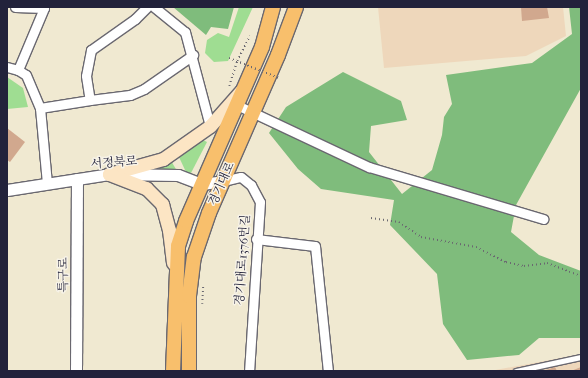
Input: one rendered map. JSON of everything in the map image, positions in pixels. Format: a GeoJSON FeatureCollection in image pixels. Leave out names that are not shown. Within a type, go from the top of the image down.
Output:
{"type":"FeatureCollection","features":[{"type":"Feature","properties":{"kind":"main road","name":"경기대로"},"geometry":{"type":"LineString","coordinates":[[173,371],[178,246],[186,221],[262,47],[273,7]]}},
{"type":"Feature","properties":{"kind":"main road","name":"경기대로"},"geometry":{"type":"LineString","coordinates":[[189,371],[189,296],[194,257],[223,181],[296,7]]}},
{"type":"Feature","properties":{"kind":"main road"},"geometry":{"type":"LineString","coordinates":[[109,174],[163,159],[210,126],[244,88]]}},
{"type":"Feature","properties":{"kind":"main road"},"geometry":{"type":"LineString","coordinates":[[109,174],[146,188],[162,204],[176,269]]}},
{"type":"Feature","properties":{"kind":"street"},"geometry":{"type":"LineString","coordinates":[[15,7],[45,7],[18,70]]}},
{"type":"Feature","properties":{"kind":"street"},"geometry":{"type":"LineString","coordinates":[[90,100],[86,76],[91,50],[135,19],[147,7]]}},
{"type":"Feature","properties":{"kind":"street"},"geometry":{"type":"LineString","coordinates":[[154,7],[185,32],[193,55],[210,126]]}},
{"type":"Feature","properties":{"kind":"street"},"geometry":{"type":"LineString","coordinates":[[40,108],[130,95],[144,89],[193,55]]}},
{"type":"Feature","properties":{"kind":"street"},"geometry":{"type":"LineString","coordinates":[[7,67],[18,70],[26,75],[40,108],[47,183]]}},
{"type":"Feature","properties":{"kind":"street"},"geometry":{"type":"LineString","coordinates":[[236,105],[252,114],[368,167],[543,219]]}},
{"type":"Feature","properties":{"kind":"street","name":"서정북로"},"geometry":{"type":"LineString","coordinates":[[7,190],[109,174],[178,176],[202,184],[223,181]]}},
{"type":"Feature","properties":{"kind":"street","name":"경기대로1376번길"},"geometry":{"type":"LineString","coordinates":[[223,181],[241,176],[251,184],[260,202],[256,239],[249,371]]}},
{"type":"Feature","properties":{"kind":"street","name":"특구로"},"geometry":{"type":"LineString","coordinates":[[76,371],[77,179]]}},
{"type":"Feature","properties":{"kind":"street"},"geometry":{"type":"LineString","coordinates":[[256,239],[315,246],[328,371]]}},
{"type":"Feature","properties":{"kind":"lane"},"geometry":{"type":"LineString","coordinates":[[516,371],[581,357]]}},
{"type":"Feature","properties":{"kind":"path"},"geometry":{"type":"LineString","coordinates":[[229,88],[237,61],[250,36]]}},
{"type":"Feature","properties":{"kind":"path"},"geometry":{"type":"LineString","coordinates":[[229,58],[279,78]]}},
{"type":"Feature","properties":{"kind":"path"},"geometry":{"type":"LineString","coordinates":[[371,218],[399,222],[421,237],[476,247],[506,262],[524,266],[547,263],[581,276]]}},
{"type":"Feature","properties":{"kind":"shaded area"},"geometry":{"type":"Polygon","coordinates":[[[378,7],[563,7],[566,36],[526,56],[384,68],[378,7]]]}},
{"type":"Feature","properties":{"kind":"shaded area"},"geometry":{"type":"Polygon","coordinates":[[[581,354],[581,371],[490,371],[534,363],[581,354]]]}},
{"type":"Feature","properties":{"kind":"green space"},"geometry":{"type":"Polygon","coordinates":[[[173,7],[234,7],[228,29],[211,27],[206,35],[173,7]]]}},
{"type":"Feature","properties":{"kind":"green space"},"geometry":{"type":"Polygon","coordinates":[[[239,7],[253,7],[228,61],[214,62],[205,53],[207,40],[218,33],[229,37],[239,7]]]}},
{"type":"Feature","properties":{"kind":"green space"},"geometry":{"type":"Polygon","coordinates":[[[569,7],[581,7],[581,88],[516,205],[511,232],[539,255],[581,271],[581,338],[539,338],[519,355],[467,360],[443,324],[437,274],[390,225],[394,200],[321,189],[298,169],[269,133],[286,107],[343,72],[401,101],[407,120],[371,126],[369,152],[402,194],[432,170],[442,135],[444,117],[452,104],[446,75],[532,63],[572,34],[569,7]]]}},
{"type":"Feature","properties":{"kind":"green space"},"geometry":{"type":"Polygon","coordinates":[[[7,77],[23,88],[28,107],[7,109],[7,77]]]}},
{"type":"Feature","properties":{"kind":"green space"},"geometry":{"type":"Polygon","coordinates":[[[203,140],[207,142],[191,173],[186,172],[178,155],[203,140]]]}},
{"type":"Feature","properties":{"kind":"green space"},"geometry":{"type":"Polygon","coordinates":[[[170,159],[177,171],[158,170],[155,167],[170,159]]]}},
{"type":"Feature","properties":{"kind":"building"},"geometry":{"type":"Polygon","coordinates":[[[521,7],[547,7],[549,18],[522,21],[521,7]]]}},
{"type":"Feature","properties":{"kind":"building"},"geometry":{"type":"Polygon","coordinates":[[[7,128],[25,142],[10,162],[7,160],[7,128]]]}},
{"type":"Feature","properties":{"kind":"building"},"geometry":{"type":"Polygon","coordinates":[[[555,367],[557,371],[543,371],[555,367]]]}},
{"type":"Feature","properties":{"kind":"building"},"geometry":{"type":"Polygon","coordinates":[[[581,367],[581,371],[571,371],[581,367]]]}}]}
